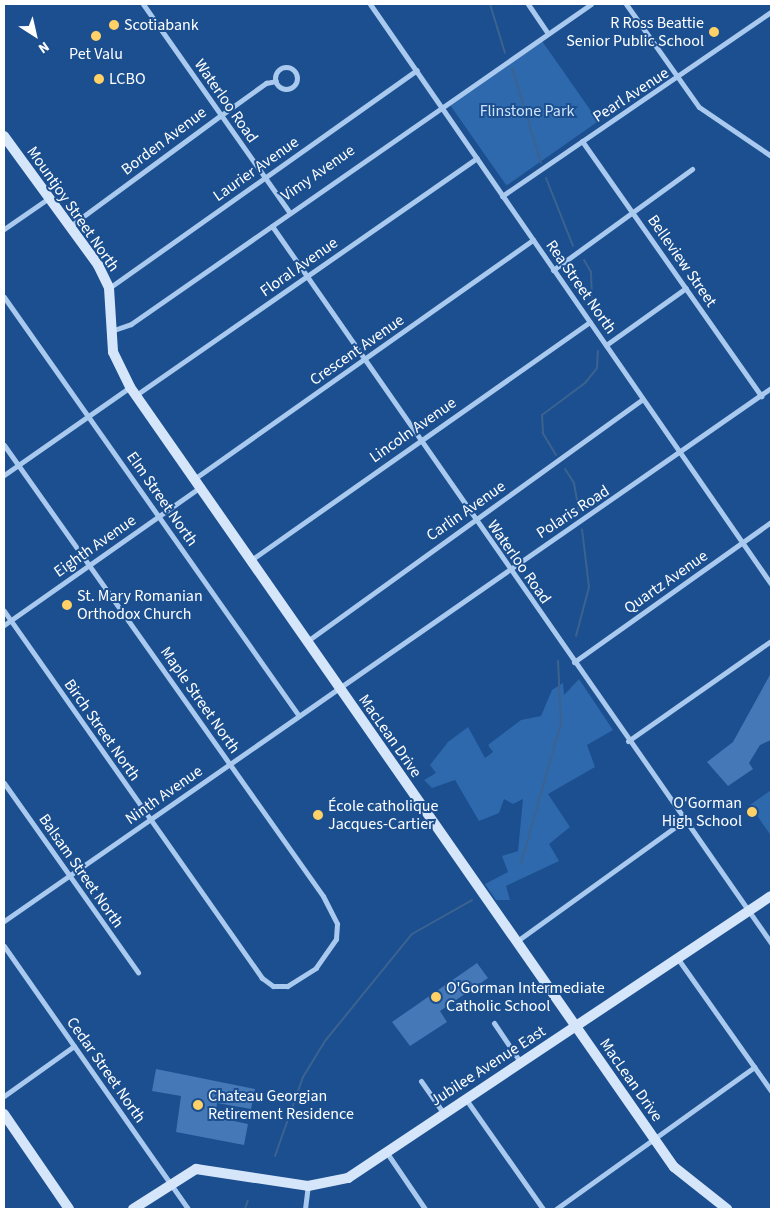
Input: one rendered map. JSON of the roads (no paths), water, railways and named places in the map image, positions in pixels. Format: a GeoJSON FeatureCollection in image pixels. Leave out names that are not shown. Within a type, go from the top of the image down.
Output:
{"type":"FeatureCollection","features":[{"type":"Feature","properties":{"kind":"street","name":"Waterloo Road"},"geometry":{"type":"LineString","coordinates":[[143,4],[289,212]]}},
{"type":"Feature","properties":{"kind":"street","name":"Rea Street North"},"geometry":{"type":"LineString","coordinates":[[370,4],[771,584]]}},
{"type":"Feature","properties":{"kind":"street"},"geometry":{"type":"LineString","coordinates":[[528,4],[547,32]]}},
{"type":"Feature","properties":{"kind":"street","name":"Vimy Avenue"},"geometry":{"type":"LineString","coordinates":[[112,331],[131,324],[547,32],[591,4]]}},
{"type":"Feature","properties":{"kind":"street"},"geometry":{"type":"LineString","coordinates":[[626,4],[699,107],[771,156]]}},
{"type":"Feature","properties":{"kind":"street","name":"Pearl Avenue"},"geometry":{"type":"LineString","coordinates":[[502,196],[679,78],[771,12]]}},
{"type":"Feature","properties":{"kind":"street","name":"Borden Avenue"},"geometry":{"type":"LineString","coordinates":[[70,226],[266,83],[276,82],[290,89],[297,77],[284,68],[276,74],[276,82]]}},
{"type":"Feature","properties":{"kind":"street","name":"Laurier Avenue"},"geometry":{"type":"LineString","coordinates":[[109,288],[417,70]]}},
{"type":"Feature","properties":{"kind":"street","name":"Mountjoy Street North"},"geometry":{"type":"LineString","coordinates":[[4,136],[70,226],[109,288],[112,331]]}},
{"type":"Feature","properties":{"kind":"street","name":"Belleview Street"},"geometry":{"type":"LineString","coordinates":[[582,141],[761,396]]}},
{"type":"Feature","properties":{"kind":"street","name":"Floral Avenue"},"geometry":{"type":"LineString","coordinates":[[4,475],[88,417],[133,391],[307,277],[477,158]]}},
{"type":"Feature","properties":{"kind":"street"},"geometry":{"type":"LineString","coordinates":[[553,270],[692,169]]}},
{"type":"Feature","properties":{"kind":"street"},"geometry":{"type":"LineString","coordinates":[[4,229],[48,198]]}},
{"type":"Feature","properties":{"kind":"street","name":"Waterloo Road"},"geometry":{"type":"LineString","coordinates":[[272,226],[474,520],[771,943]]}},
{"type":"Feature","properties":{"kind":"street","name":"Crescent Avenue"},"geometry":{"type":"LineString","coordinates":[[197,483],[533,240]]}},
{"type":"Feature","properties":{"kind":"street"},"geometry":{"type":"LineString","coordinates":[[606,345],[686,288]]}},
{"type":"Feature","properties":{"kind":"street","name":"Elm Street North"},"geometry":{"type":"LineString","coordinates":[[4,297],[300,716]]}},
{"type":"Feature","properties":{"kind":"street","name":"Lincoln Avenue"},"geometry":{"type":"LineString","coordinates":[[251,560],[590,322]]}},
{"type":"Feature","properties":{"kind":"street"},"geometry":{"type":"LineString","coordinates":[[112,331],[113,352],[133,391]]}},
{"type":"Feature","properties":{"kind":"street","name":"Polaris Road"},"geometry":{"type":"LineString","coordinates":[[338,689],[510,570],[567,526],[584,522],[771,388]]}},
{"type":"Feature","properties":{"kind":"street","name":"MacLean Drive"},"geometry":{"type":"LineString","coordinates":[[133,391],[251,560],[305,642],[674,1167],[728,1209]]}},
{"type":"Feature","properties":{"kind":"street","name":"Carlin Avenue"},"geometry":{"type":"LineString","coordinates":[[305,642],[642,400]]}},
{"type":"Feature","properties":{"kind":"street","name":"Maple Street North"},"geometry":{"type":"LineString","coordinates":[[4,445],[288,847],[337,924],[336,939],[316,968],[287,986],[273,986],[262,978],[216,911]]}},
{"type":"Feature","properties":{"kind":"street","name":"Eighth Avenue"},"geometry":{"type":"LineString","coordinates":[[4,625],[159,516],[197,483]]}},
{"type":"Feature","properties":{"kind":"street","name":"Quartz Avenue"},"geometry":{"type":"LineString","coordinates":[[574,662],[771,522]]}},
{"type":"Feature","properties":{"kind":"street","name":"Birch Street North"},"geometry":{"type":"LineString","coordinates":[[4,612],[149,820],[216,911]]}},
{"type":"Feature","properties":{"kind":"street"},"geometry":{"type":"LineString","coordinates":[[628,741],[771,641]]}},
{"type":"Feature","properties":{"kind":"street","name":"Ninth Avenue"},"geometry":{"type":"LineString","coordinates":[[4,921],[338,689]]}},
{"type":"Feature","properties":{"kind":"street","name":"Balsam Street North"},"geometry":{"type":"LineString","coordinates":[[4,783],[138,972]]}},
{"type":"Feature","properties":{"kind":"street"},"geometry":{"type":"LineString","coordinates":[[516,941],[685,820]]}},
{"type":"Feature","properties":{"kind":"street","name":"Jubilee Avenue East"},"geometry":{"type":"LineString","coordinates":[[133,1209],[170,1184],[196,1170],[308,1186],[348,1178],[387,1153],[519,1060],[577,1029],[771,896]]}},
{"type":"Feature","properties":{"kind":"street","name":"Cedar Street North"},"geometry":{"type":"LineString","coordinates":[[4,946],[188,1209]]}},
{"type":"Feature","properties":{"kind":"street"},"geometry":{"type":"LineString","coordinates":[[678,959],[771,1091]]}},
{"type":"Feature","properties":{"kind":"street"},"geometry":{"type":"LineString","coordinates":[[494,1023],[519,1060]]}},
{"type":"Feature","properties":{"kind":"street"},"geometry":{"type":"LineString","coordinates":[[4,1096],[74,1046]]}},
{"type":"Feature","properties":{"kind":"street"},"geometry":{"type":"LineString","coordinates":[[556,1209],[754,1067]]}},
{"type":"Feature","properties":{"kind":"street"},"geometry":{"type":"LineString","coordinates":[[421,1081],[442,1113]]}},
{"type":"Feature","properties":{"kind":"street"},"geometry":{"type":"LineString","coordinates":[[464,1098],[543,1209]]}},
{"type":"Feature","properties":{"kind":"street"},"geometry":{"type":"LineString","coordinates":[[4,1114],[69,1209]]}},
{"type":"Feature","properties":{"kind":"street"},"geometry":{"type":"LineString","coordinates":[[387,1153],[425,1209]]}},
{"type":"Feature","properties":{"kind":"street"},"geometry":{"type":"LineString","coordinates":[[305,1209],[308,1186]]}},
{"type":"Feature","properties":{"kind":"waterway"},"geometry":{"type":"LineString","coordinates":[[490,4],[505,53]]}},
{"type":"Feature","properties":{"kind":"waterway"},"geometry":{"type":"LineString","coordinates":[[512,68],[541,163]]}},
{"type":"Feature","properties":{"kind":"waterway"},"geometry":{"type":"LineString","coordinates":[[546,178],[573,246]]}},
{"type":"Feature","properties":{"kind":"waterway"},"geometry":{"type":"LineString","coordinates":[[584,260],[591,272],[592,298]]}},
{"type":"Feature","properties":{"kind":"waterway"},"geometry":{"type":"LineString","coordinates":[[556,455],[543,433],[542,415],[585,383],[597,368],[598,351]]}},
{"type":"Feature","properties":{"kind":"waterway"},"geometry":{"type":"LineString","coordinates":[[565,469],[574,483],[579,511]]}},
{"type":"Feature","properties":{"kind":"waterway"},"geometry":{"type":"LineString","coordinates":[[576,636],[589,587],[582,529]]}},
{"type":"Feature","properties":{"kind":"waterway"},"geometry":{"type":"LineString","coordinates":[[521,864],[561,724],[558,661]]}},
{"type":"Feature","properties":{"kind":"waterway"},"geometry":{"type":"LineString","coordinates":[[275,1156],[303,1077],[325,1041],[412,934],[472,900]]}},
{"type":"Feature","properties":{"kind":"waterway"},"geometry":{"type":"LineString","coordinates":[[245,1209],[248,1200]]}},
{"type":"Feature","properties":{"kind":"place","name":"Scotiabank"},"geometry":{"type":"Point","coordinates":[114,25]}},
{"type":"Feature","properties":{"kind":"place","name":"R Ross Beattie Senior Public School"},"geometry":{"type":"Point","coordinates":[714,32]}},
{"type":"Feature","properties":{"kind":"place","name":"Pet Valu"},"geometry":{"type":"Point","coordinates":[96,36]}},
{"type":"Feature","properties":{"kind":"place","name":"LCBO"},"geometry":{"type":"Point","coordinates":[99,79]}},
{"type":"Feature","properties":{"kind":"place","name":"St. Mary Romanian Orthodox Church"},"geometry":{"type":"Point","coordinates":[67,605]}},
{"type":"Feature","properties":{"kind":"place","name":"O'Gorman High School"},"geometry":{"type":"Point","coordinates":[752,812]}},
{"type":"Feature","properties":{"kind":"place","name":"École catholique Jacques-Cartier"},"geometry":{"type":"Point","coordinates":[318,815]}},
{"type":"Feature","properties":{"kind":"place","name":"O'Gorman Intermediate Catholic School"},"geometry":{"type":"Point","coordinates":[436,997]}},
{"type":"Feature","properties":{"kind":"place","name":"Chateau Georgian Retirement Residence"},"geometry":{"type":"Point","coordinates":[198,1105]}},
{"type":"Feature","properties":{"kind":"park label","name":"Flinstone Park"},"geometry":{"type":"Point","coordinates":[527,111]}}]}
